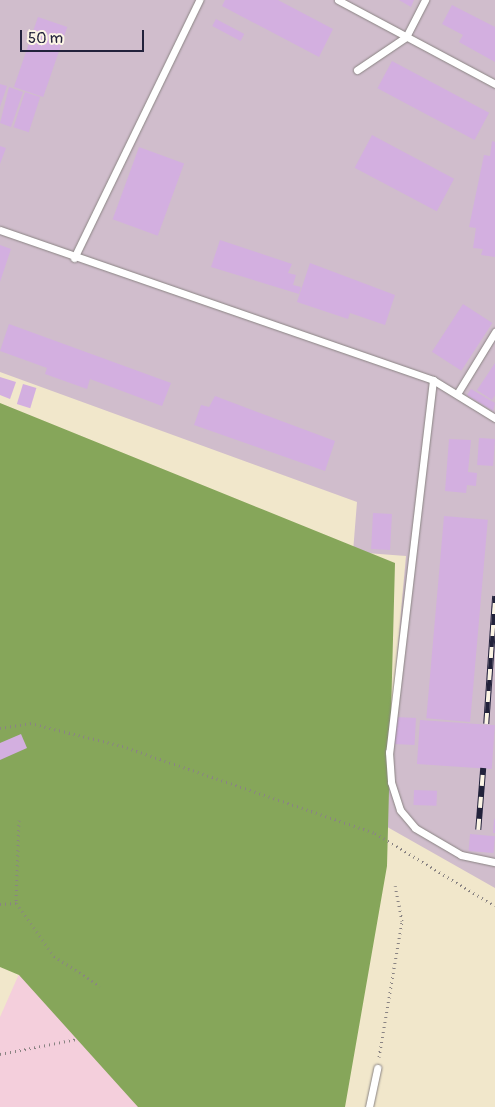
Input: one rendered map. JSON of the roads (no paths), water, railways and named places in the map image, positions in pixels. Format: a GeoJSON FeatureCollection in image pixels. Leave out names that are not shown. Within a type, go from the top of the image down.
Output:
{"type":"FeatureCollection","features":[{"type":"Feature","properties":{"kind":"lane"},"geometry":{"type":"LineString","coordinates":[[74,258],[199,0]]}},
{"type":"Feature","properties":{"kind":"lane"},"geometry":{"type":"LineString","coordinates":[[338,0],[495,84]]}},
{"type":"Feature","properties":{"kind":"lane"},"geometry":{"type":"LineString","coordinates":[[357,70],[406,37],[426,0]]}},
{"type":"Feature","properties":{"kind":"lane"},"geometry":{"type":"LineString","coordinates":[[0,230],[74,258],[433,380],[495,418]]}},
{"type":"Feature","properties":{"kind":"lane"},"geometry":{"type":"LineString","coordinates":[[457,394],[495,332]]}},
{"type":"Feature","properties":{"kind":"lane"},"geometry":{"type":"LineString","coordinates":[[433,380],[390,742],[391,782],[400,810],[415,828],[461,855],[495,862]]}},
{"type":"Feature","properties":{"kind":"lane"},"geometry":{"type":"LineString","coordinates":[[369,1107],[377,1068]]}},
{"type":"Feature","properties":{"kind":"railway"},"geometry":{"type":"LineString","coordinates":[[486,724],[495,596]]}},
{"type":"Feature","properties":{"kind":"railway"},"geometry":{"type":"LineString","coordinates":[[478,830],[483,768]]}}]}
